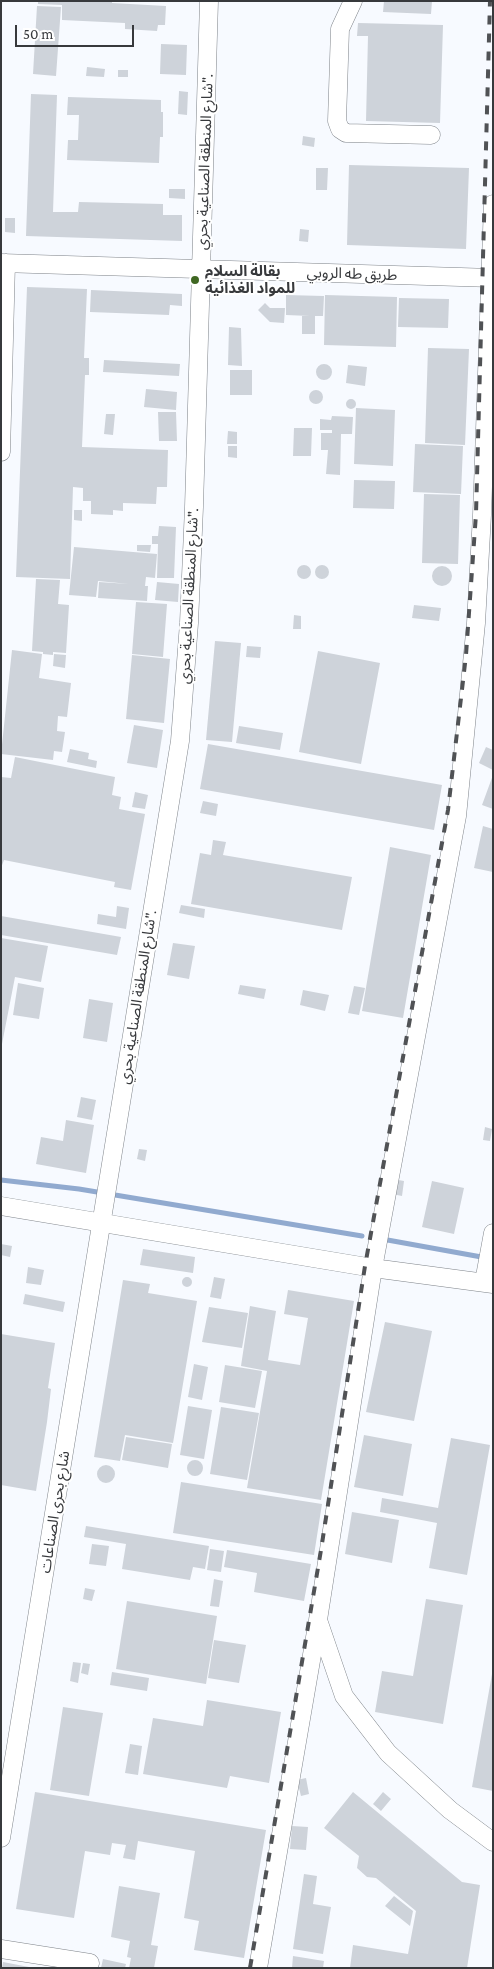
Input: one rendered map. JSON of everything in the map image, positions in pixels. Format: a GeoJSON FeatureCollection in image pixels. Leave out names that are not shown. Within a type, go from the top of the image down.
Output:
{"type":"FeatureCollection","features":[{"type":"Feature","properties":{"kind":"street","name":"شارع المنطقة الصناعية بحري\"."},"geometry":{"type":"LineString","coordinates":[[106,1193],[180,742],[189,614],[202,269],[209,1]]}},
{"type":"Feature","properties":{"kind":"street"},"geometry":{"type":"LineString","coordinates":[[353,1],[340,29],[337,121],[340,129],[346,133],[431,135]]}},
{"type":"Feature","properties":{"kind":"street"},"geometry":{"type":"LineString","coordinates":[[258,1968],[318,1620],[373,1268],[457,816],[476,623],[492,278],[493,204]]}},
{"type":"Feature","properties":{"kind":"street","name":"طريق طه الروبي"},"geometry":{"type":"LineString","coordinates":[[4,263],[492,278]]}},
{"type":"Feature","properties":{"kind":"street"},"geometry":{"type":"LineString","coordinates":[[1,452],[4,263]]}},
{"type":"Feature","properties":{"kind":"street","name":"شارع بحرى الصناعات"},"geometry":{"type":"LineString","coordinates":[[1,1838],[106,1193]]}},
{"type":"Feature","properties":{"kind":"street"},"geometry":{"type":"LineString","coordinates":[[1,1206],[373,1268],[488,1271],[493,1232]]}},
{"type":"Feature","properties":{"kind":"street"},"geometry":{"type":"LineString","coordinates":[[318,1620],[344,1696],[388,1753],[450,1810],[493,1842]]}},
{"type":"Feature","properties":{"kind":"street"},"geometry":{"type":"LineString","coordinates":[[1,1949],[90,1963]]}},
{"type":"Feature","properties":{"kind":"building"},"geometry":{"type":"Polygon","coordinates":[[[38,1],[112,1],[112,3],[166,6],[165,25],[158,25],[157,31],[125,29],[125,23],[62,20],[62,5],[38,4],[38,1]]]}},
{"type":"Feature","properties":{"kind":"building"},"geometry":{"type":"Polygon","coordinates":[[[384,1],[432,1],[431,14],[383,12],[384,1]]]}},
{"type":"Feature","properties":{"kind":"building"},"geometry":{"type":"Polygon","coordinates":[[[37,6],[61,7],[56,76],[33,74],[37,6]]]}},
{"type":"Feature","properties":{"kind":"building"},"geometry":{"type":"Polygon","coordinates":[[[358,23],[443,25],[440,123],[366,121],[368,36],[357,36],[358,23]]]}},
{"type":"Feature","properties":{"kind":"building"},"geometry":{"type":"Polygon","coordinates":[[[161,44],[187,45],[186,75],[160,74],[161,44]]]}},
{"type":"Feature","properties":{"kind":"building"},"geometry":{"type":"Polygon","coordinates":[[[87,67],[105,69],[104,77],[86,76],[87,67]]]}},
{"type":"Feature","properties":{"kind":"building"},"geometry":{"type":"Polygon","coordinates":[[[118,70],[128,70],[128,77],[118,77],[118,70]]]}},
{"type":"Feature","properties":{"kind":"building"},"geometry":{"type":"Polygon","coordinates":[[[179,91],[188,92],[187,115],[178,114],[179,91]]]}},
{"type":"Feature","properties":{"kind":"building"},"geometry":{"type":"Polygon","coordinates":[[[31,94],[57,95],[53,212],[78,212],[79,202],[163,204],[163,215],[182,215],[182,241],[26,236],[31,94]]]}},
{"type":"Feature","properties":{"kind":"building"},"geometry":{"type":"Polygon","coordinates":[[[68,97],[161,100],[163,137],[160,137],[159,163],[67,160],[68,140],[78,140],[79,115],[67,115],[68,97]]]}},
{"type":"Feature","properties":{"kind":"building"},"geometry":{"type":"Polygon","coordinates":[[[303,136],[315,138],[314,147],[302,145],[303,136]]]}},
{"type":"Feature","properties":{"kind":"building"},"geometry":{"type":"Polygon","coordinates":[[[349,165],[469,168],[466,249],[347,245],[349,165]]]}},
{"type":"Feature","properties":{"kind":"building"},"geometry":{"type":"Polygon","coordinates":[[[316,168],[328,168],[327,190],[316,190],[316,168]]]}},
{"type":"Feature","properties":{"kind":"building"},"geometry":{"type":"Polygon","coordinates":[[[169,189],[185,189],[185,199],[169,198],[169,189]]]}},
{"type":"Feature","properties":{"kind":"building"},"geometry":{"type":"Polygon","coordinates":[[[5,218],[15,218],[15,233],[5,232],[5,218]]]}},
{"type":"Feature","properties":{"kind":"building"},"geometry":{"type":"Polygon","coordinates":[[[300,229],[309,230],[308,242],[299,241],[300,229]]]}},
{"type":"Feature","properties":{"kind":"building"},"geometry":{"type":"Polygon","coordinates":[[[27,287],[87,289],[84,358],[89,358],[89,375],[85,375],[82,447],[168,450],[167,487],[157,487],[156,504],[123,503],[123,511],[113,510],[113,515],[91,514],[91,501],[83,501],[83,488],[73,487],[70,579],[16,577],[27,287]]]}},
{"type":"Feature","properties":{"kind":"building"},"geometry":{"type":"Polygon","coordinates":[[[91,290],[182,294],[182,306],[170,305],[169,315],[90,312],[91,290]]]}},
{"type":"Feature","properties":{"kind":"building"},"geometry":{"type":"Polygon","coordinates":[[[286,295],[324,296],[323,316],[315,316],[315,334],[302,334],[302,316],[310,316],[286,315],[286,295]]]}},
{"type":"Feature","properties":{"kind":"building"},"geometry":{"type":"Polygon","coordinates":[[[325,295],[397,297],[396,347],[324,345],[325,295]]]}},
{"type":"Feature","properties":{"kind":"building"},"geometry":{"type":"Polygon","coordinates":[[[399,298],[449,299],[448,328],[398,327],[399,298]]]}},
{"type":"Feature","properties":{"kind":"building"},"geometry":{"type":"Polygon","coordinates":[[[265,303],[270,308],[285,308],[284,323],[270,322],[258,310],[265,303]]]}},
{"type":"Feature","properties":{"kind":"building"},"geometry":{"type":"Polygon","coordinates":[[[229,327],[241,328],[242,366],[228,365],[229,327]]]}},
{"type":"Feature","properties":{"kind":"building"},"geometry":{"type":"Polygon","coordinates":[[[428,348],[469,349],[465,445],[425,443],[428,348]]]}},
{"type":"Feature","properties":{"kind":"building"},"geometry":{"type":"Polygon","coordinates":[[[104,360],[180,364],[179,376],[103,372],[104,360]]]}},
{"type":"Feature","properties":{"kind":"building"},"geometry":{"type":"Polygon","coordinates":[[[324,364],[332,372],[324,380],[316,372],[324,364]]]}},
{"type":"Feature","properties":{"kind":"building"},"geometry":{"type":"Polygon","coordinates":[[[348,365],[367,367],[365,386],[346,383],[348,365]]]}},
{"type":"Feature","properties":{"kind":"building"},"geometry":{"type":"Polygon","coordinates":[[[230,370],[252,370],[252,395],[230,395],[230,370]]]}},
{"type":"Feature","properties":{"kind":"building"},"geometry":{"type":"Polygon","coordinates":[[[146,389],[177,392],[176,410],[144,407],[146,389]]]}},
{"type":"Feature","properties":{"kind":"building"},"geometry":{"type":"Polygon","coordinates":[[[313,390],[319,390],[323,397],[319,404],[313,404],[309,400],[309,394],[313,390]]]}},
{"type":"Feature","properties":{"kind":"building"},"geometry":{"type":"Polygon","coordinates":[[[349,399],[353,399],[356,404],[355,408],[349,409],[346,406],[346,402],[349,399]]]}},
{"type":"Feature","properties":{"kind":"building"},"geometry":{"type":"Polygon","coordinates":[[[356,408],[395,410],[393,466],[354,464],[356,408]]]}},
{"type":"Feature","properties":{"kind":"building"},"geometry":{"type":"Polygon","coordinates":[[[158,412],[176,412],[177,441],[159,441],[158,412]]]}},
{"type":"Feature","properties":{"kind":"building"},"geometry":{"type":"Polygon","coordinates":[[[106,414],[115,414],[113,435],[104,434],[106,414]]]}},
{"type":"Feature","properties":{"kind":"building"},"geometry":{"type":"Polygon","coordinates":[[[332,416],[353,417],[352,434],[341,434],[340,475],[326,474],[328,450],[321,450],[321,433],[332,433],[332,430],[320,430],[320,419],[331,420],[332,416]]]}},
{"type":"Feature","properties":{"kind":"building"},"geometry":{"type":"Polygon","coordinates":[[[294,428],[312,428],[311,456],[293,456],[294,428]]]}},
{"type":"Feature","properties":{"kind":"building"},"geometry":{"type":"Polygon","coordinates":[[[228,431],[237,432],[237,444],[227,444],[228,431]]]}},
{"type":"Feature","properties":{"kind":"building"},"geometry":{"type":"Polygon","coordinates":[[[415,444],[463,446],[461,494],[413,492],[415,444]]]}},
{"type":"Feature","properties":{"kind":"building"},"geometry":{"type":"Polygon","coordinates":[[[228,446],[237,446],[237,458],[228,457],[228,446]]]}},
{"type":"Feature","properties":{"kind":"building"},"geometry":{"type":"Polygon","coordinates":[[[354,480],[395,481],[394,509],[353,508],[354,480]]]}},
{"type":"Feature","properties":{"kind":"building"},"geometry":{"type":"Polygon","coordinates":[[[424,494],[460,495],[458,564],[422,563],[424,494]]]}},
{"type":"Feature","properties":{"kind":"building"},"geometry":{"type":"Polygon","coordinates":[[[74,510],[82,510],[82,521],[74,520],[74,510]]]}},
{"type":"Feature","properties":{"kind":"building"},"geometry":{"type":"Polygon","coordinates":[[[159,526],[176,527],[174,578],[157,578],[158,544],[152,544],[152,536],[158,536],[159,526]]]}},
{"type":"Feature","properties":{"kind":"building"},"geometry":{"type":"Polygon","coordinates":[[[137,545],[151,545],[150,552],[137,551],[137,545]]]}},
{"type":"Feature","properties":{"kind":"building"},"geometry":{"type":"Polygon","coordinates":[[[74,547],[157,554],[155,578],[146,577],[145,586],[148,586],[147,601],[98,598],[99,582],[129,584],[98,581],[96,597],[69,595],[74,547]]]}},
{"type":"Feature","properties":{"kind":"building"},"geometry":{"type":"Polygon","coordinates":[[[301,565],[307,565],[311,572],[307,579],[301,579],[297,575],[297,569],[301,565]]]}},
{"type":"Feature","properties":{"kind":"building"},"geometry":{"type":"Polygon","coordinates":[[[322,565],[327,567],[329,572],[327,577],[322,579],[317,577],[315,572],[317,567],[322,565]]]}},
{"type":"Feature","properties":{"kind":"building"},"geometry":{"type":"Polygon","coordinates":[[[442,566],[449,569],[452,576],[449,583],[442,586],[435,583],[432,576],[435,569],[442,566]]]}},
{"type":"Feature","properties":{"kind":"building"},"geometry":{"type":"Polygon","coordinates":[[[36,579],[60,580],[58,604],[69,605],[66,653],[53,652],[53,655],[32,651],[36,579]]]}},
{"type":"Feature","properties":{"kind":"building"},"geometry":{"type":"Polygon","coordinates":[[[157,582],[179,584],[178,602],[155,600],[157,582]]]}},
{"type":"Feature","properties":{"kind":"building"},"geometry":{"type":"Polygon","coordinates":[[[136,602],[167,604],[163,657],[132,654],[136,602]]]}},
{"type":"Feature","properties":{"kind":"building"},"geometry":{"type":"Polygon","coordinates":[[[414,605],[441,608],[439,621],[412,618],[414,605]]]}},
{"type":"Feature","properties":{"kind":"building"},"geometry":{"type":"Polygon","coordinates":[[[294,615],[301,616],[301,629],[293,629],[294,615]]]}},
{"type":"Feature","properties":{"kind":"building"},"geometry":{"type":"Polygon","coordinates":[[[215,641],[241,643],[232,742],[206,740],[215,641]]]}},
{"type":"Feature","properties":{"kind":"building"},"geometry":{"type":"Polygon","coordinates":[[[247,646],[261,647],[260,658],[246,657],[247,646]]]}},
{"type":"Feature","properties":{"kind":"building"},"geometry":{"type":"Polygon","coordinates":[[[12,650],[42,654],[39,678],[71,683],[67,717],[58,716],[57,731],[65,732],[62,752],[54,751],[53,760],[1,754],[12,650]]]}},
{"type":"Feature","properties":{"kind":"building"},"geometry":{"type":"Polygon","coordinates":[[[318,651],[380,663],[361,764],[299,752],[318,651]]]}},
{"type":"Feature","properties":{"kind":"building"},"geometry":{"type":"Polygon","coordinates":[[[54,654],[66,655],[65,668],[53,666],[54,654]]]}},
{"type":"Feature","properties":{"kind":"building"},"geometry":{"type":"Polygon","coordinates":[[[132,655],[170,659],[164,723],[126,719],[132,655]]]}},
{"type":"Feature","properties":{"kind":"building"},"geometry":{"type":"Polygon","coordinates":[[[134,725],[163,730],[157,768],[127,763],[134,725]]]}},
{"type":"Feature","properties":{"kind":"building"},"geometry":{"type":"Polygon","coordinates":[[[239,726],[283,733],[280,750],[236,743],[239,726]]]}},
{"type":"Feature","properties":{"kind":"building"},"geometry":{"type":"Polygon","coordinates":[[[208,744],[442,785],[434,830],[200,789],[208,744]]]}},
{"type":"Feature","properties":{"kind":"building"},"geometry":{"type":"Polygon","coordinates":[[[486,747],[493,750],[493,770],[479,763],[486,747]]]}},
{"type":"Feature","properties":{"kind":"building"},"geometry":{"type":"Polygon","coordinates":[[[70,749],[89,753],[88,759],[97,761],[96,768],[67,762],[70,749]]]}},
{"type":"Feature","properties":{"kind":"building"},"geometry":{"type":"Polygon","coordinates":[[[15,757],[115,777],[112,795],[121,797],[119,809],[145,814],[131,890],[114,887],[115,882],[4,860],[1,868],[1,777],[11,778],[15,757]]]}},
{"type":"Feature","properties":{"kind":"building"},"geometry":{"type":"Polygon","coordinates":[[[493,775],[493,809],[482,805],[493,775]]]}},
{"type":"Feature","properties":{"kind":"building"},"geometry":{"type":"Polygon","coordinates":[[[135,792],[148,795],[145,809],[132,807],[135,792]]]}},
{"type":"Feature","properties":{"kind":"building"},"geometry":{"type":"Polygon","coordinates":[[[203,801],[218,804],[216,816],[200,813],[203,801]]]}},
{"type":"Feature","properties":{"kind":"building"},"geometry":{"type":"Polygon","coordinates":[[[483,826],[493,829],[493,872],[474,868],[483,826]]]}},
{"type":"Feature","properties":{"kind":"building"},"geometry":{"type":"Polygon","coordinates":[[[213,840],[226,842],[223,855],[352,877],[342,930],[191,904],[200,853],[211,855],[213,840]]]}},
{"type":"Feature","properties":{"kind":"building"},"geometry":{"type":"Polygon","coordinates":[[[390,847],[431,855],[403,1018],[362,1011],[390,847]]]}},
{"type":"Feature","properties":{"kind":"building"},"geometry":{"type":"Polygon","coordinates":[[[181,905],[205,909],[204,918],[179,913],[181,905]]]}},
{"type":"Feature","properties":{"kind":"building"},"geometry":{"type":"Polygon","coordinates":[[[117,906],[129,908],[126,929],[97,924],[98,914],[116,917],[117,906]]]}},
{"type":"Feature","properties":{"kind":"building"},"geometry":{"type":"Polygon","coordinates":[[[1,916],[121,937],[117,955],[1,935],[1,916]]]}},
{"type":"Feature","properties":{"kind":"building"},"geometry":{"type":"Polygon","coordinates":[[[1,938],[48,946],[41,982],[15,977],[2,1044],[1,938]]]}},
{"type":"Feature","properties":{"kind":"building"},"geometry":{"type":"Polygon","coordinates":[[[173,943],[195,946],[189,979],[167,975],[173,943]]]}},
{"type":"Feature","properties":{"kind":"building"},"geometry":{"type":"Polygon","coordinates":[[[18,983],[44,988],[39,1019],[13,1015],[18,983]]]}},
{"type":"Feature","properties":{"kind":"building"},"geometry":{"type":"Polygon","coordinates":[[[240,985],[266,989],[264,999],[238,994],[240,985]]]}},
{"type":"Feature","properties":{"kind":"building"},"geometry":{"type":"Polygon","coordinates":[[[354,986],[365,988],[359,1015],[348,1013],[354,986]]]}},
{"type":"Feature","properties":{"kind":"building"},"geometry":{"type":"Polygon","coordinates":[[[303,990],[329,995],[325,1011],[300,1005],[303,990]]]}},
{"type":"Feature","properties":{"kind":"building"},"geometry":{"type":"Polygon","coordinates":[[[89,999],[113,1003],[107,1042],[83,1038],[89,999]]]}},
{"type":"Feature","properties":{"kind":"building"},"geometry":{"type":"Polygon","coordinates":[[[81,1097],[96,1100],[92,1120],[77,1117],[81,1097]]]}},
{"type":"Feature","properties":{"kind":"building"},"geometry":{"type":"Polygon","coordinates":[[[66,1120],[94,1125],[86,1173],[36,1164],[41,1137],[63,1141],[66,1120]]]}},
{"type":"Feature","properties":{"kind":"building"},"geometry":{"type":"Polygon","coordinates":[[[485,1127],[492,1129],[490,1141],[483,1140],[485,1127]]]}},
{"type":"Feature","properties":{"kind":"building"},"geometry":{"type":"Polygon","coordinates":[[[139,1149],[147,1150],[145,1161],[137,1159],[139,1149]]]}},
{"type":"Feature","properties":{"kind":"building"},"geometry":{"type":"Polygon","coordinates":[[[393,1179],[404,1181],[402,1196],[392,1194],[393,1179]]]}},
{"type":"Feature","properties":{"kind":"building"},"geometry":{"type":"Polygon","coordinates":[[[432,1181],[464,1188],[454,1234],[422,1227],[432,1181]]]}},
{"type":"Feature","properties":{"kind":"building"},"geometry":{"type":"Polygon","coordinates":[[[1,1244],[12,1246],[10,1257],[1,1255],[1,1244]]]}},
{"type":"Feature","properties":{"kind":"building"},"geometry":{"type":"Polygon","coordinates":[[[143,1249],[195,1257],[193,1273],[140,1265],[143,1249]]]}},
{"type":"Feature","properties":{"kind":"building"},"geometry":{"type":"Polygon","coordinates":[[[28,1267],[44,1270],[41,1285],[26,1283],[28,1267]]]}},
{"type":"Feature","properties":{"kind":"building"},"geometry":{"type":"Polygon","coordinates":[[[185,1277],[189,1277],[192,1282],[191,1286],[185,1287],[182,1284],[182,1280],[185,1277]]]}},
{"type":"Feature","properties":{"kind":"building"},"geometry":{"type":"Polygon","coordinates":[[[214,1277],[225,1279],[221,1299],[210,1297],[214,1277]]]}},
{"type":"Feature","properties":{"kind":"building"},"geometry":{"type":"Polygon","coordinates":[[[123,1280],[150,1284],[148,1293],[197,1301],[173,1443],[125,1435],[120,1461],[94,1457],[123,1280]]]}},
{"type":"Feature","properties":{"kind":"building"},"geometry":{"type":"Polygon","coordinates":[[[288,1290],[354,1301],[321,1500],[247,1488],[267,1371],[241,1366],[250,1306],[276,1311],[268,1360],[300,1365],[308,1318],[284,1314],[288,1290]]]}},
{"type":"Feature","properties":{"kind":"building"},"geometry":{"type":"Polygon","coordinates":[[[25,1294],[65,1302],[63,1312],[23,1304],[25,1294]]]}},
{"type":"Feature","properties":{"kind":"building"},"geometry":{"type":"Polygon","coordinates":[[[209,1307],[248,1313],[242,1348],[202,1342],[209,1307]]]}},
{"type":"Feature","properties":{"kind":"building"},"geometry":{"type":"Polygon","coordinates":[[[385,1322],[432,1331],[414,1421],[366,1412],[385,1322]]]}},
{"type":"Feature","properties":{"kind":"building"},"geometry":{"type":"Polygon","coordinates":[[[1,1334],[55,1343],[48,1388],[51,1389],[47,1422],[36,1491],[1,1485],[1,1334]]]}},
{"type":"Feature","properties":{"kind":"building"},"geometry":{"type":"Polygon","coordinates":[[[194,1364],[208,1367],[202,1400],[188,1397],[194,1364]]]}},
{"type":"Feature","properties":{"kind":"building"},"geometry":{"type":"Polygon","coordinates":[[[225,1365],[262,1371],[255,1408],[219,1402],[225,1365]]]}},
{"type":"Feature","properties":{"kind":"building"},"geometry":{"type":"Polygon","coordinates":[[[188,1406],[212,1410],[204,1459],[180,1455],[188,1406]]]}},
{"type":"Feature","properties":{"kind":"building"},"geometry":{"type":"Polygon","coordinates":[[[221,1407],[259,1413],[247,1480],[210,1474],[221,1407]]]}},
{"type":"Feature","properties":{"kind":"building"},"geometry":{"type":"Polygon","coordinates":[[[364,1435],[412,1444],[403,1496],[354,1487],[364,1435]]]}},
{"type":"Feature","properties":{"kind":"building"},"geometry":{"type":"Polygon","coordinates":[[[126,1437],[172,1444],[168,1468],[122,1460],[126,1437]]]}},
{"type":"Feature","properties":{"kind":"building"},"geometry":{"type":"Polygon","coordinates":[[[451,1438],[490,1445],[467,1575],[429,1568],[437,1523],[380,1512],[382,1498],[438,1508],[451,1438]]]}},
{"type":"Feature","properties":{"kind":"building"},"geometry":{"type":"Polygon","coordinates":[[[195,1460],[203,1468],[195,1476],[187,1468],[195,1460]]]}},
{"type":"Feature","properties":{"kind":"building"},"geometry":{"type":"Polygon","coordinates":[[[106,1465],[112,1468],[115,1474],[112,1480],[106,1483],[100,1480],[97,1474],[100,1468],[106,1465]]]}},
{"type":"Feature","properties":{"kind":"building"},"geometry":{"type":"Polygon","coordinates":[[[181,1482],[322,1504],[314,1555],[173,1533],[181,1482]]]}},
{"type":"Feature","properties":{"kind":"building"},"geometry":{"type":"Polygon","coordinates":[[[352,1512],[399,1520],[392,1563],[345,1554],[352,1512]]]}},
{"type":"Feature","properties":{"kind":"building"},"geometry":{"type":"Polygon","coordinates":[[[86,1526],[209,1546],[205,1569],[193,1567],[190,1580],[122,1569],[126,1544],[84,1537],[86,1526]]]}},
{"type":"Feature","properties":{"kind":"building"},"geometry":{"type":"Polygon","coordinates":[[[92,1544],[109,1546],[106,1566],[89,1564],[92,1544]]]}},
{"type":"Feature","properties":{"kind":"building"},"geometry":{"type":"Polygon","coordinates":[[[210,1549],[224,1551],[221,1572],[207,1570],[210,1549]]]}},
{"type":"Feature","properties":{"kind":"building"},"geometry":{"type":"Polygon","coordinates":[[[227,1550],[311,1564],[304,1601],[254,1592],[257,1573],[224,1567],[227,1550]]]}},
{"type":"Feature","properties":{"kind":"building"},"geometry":{"type":"Polygon","coordinates":[[[214,1579],[223,1581],[219,1607],[210,1606],[214,1579]]]}},
{"type":"Feature","properties":{"kind":"building"},"geometry":{"type":"Polygon","coordinates":[[[85,1588],[95,1590],[92,1601],[83,1599],[85,1588]]]}},
{"type":"Feature","properties":{"kind":"building"},"geometry":{"type":"Polygon","coordinates":[[[426,1599],[463,1605],[443,1724],[375,1712],[382,1671],[413,1676],[426,1599]]]}},
{"type":"Feature","properties":{"kind":"building"},"geometry":{"type":"Polygon","coordinates":[[[127,1601],[217,1616],[206,1684],[116,1669],[127,1601]]]}},
{"type":"Feature","properties":{"kind":"building"},"geometry":{"type":"Polygon","coordinates":[[[214,1640],[246,1645],[239,1683],[208,1678],[214,1640]]]}},
{"type":"Feature","properties":{"kind":"building"},"geometry":{"type":"Polygon","coordinates":[[[73,1662],[81,1663],[78,1683],[70,1681],[73,1662]]]}},
{"type":"Feature","properties":{"kind":"building"},"geometry":{"type":"Polygon","coordinates":[[[83,1663],[90,1664],[88,1675],[81,1673],[83,1663]]]}},
{"type":"Feature","properties":{"kind":"building"},"geometry":{"type":"Polygon","coordinates":[[[112,1672],[149,1678],[147,1691],[110,1685],[112,1672]]]}},
{"type":"Feature","properties":{"kind":"building"},"geometry":{"type":"Polygon","coordinates":[[[493,1674],[493,1791],[472,1787],[493,1674]]]}},
{"type":"Feature","properties":{"kind":"building"},"geometry":{"type":"Polygon","coordinates":[[[207,1700],[281,1712],[269,1783],[230,1776],[227,1788],[143,1774],[153,1718],[203,1726],[207,1700]]]}},
{"type":"Feature","properties":{"kind":"building"},"geometry":{"type":"Polygon","coordinates":[[[63,1707],[103,1713],[89,1796],[50,1790],[63,1707]]]}},
{"type":"Feature","properties":{"kind":"building"},"geometry":{"type":"Polygon","coordinates":[[[130,1744],[142,1746],[138,1775],[125,1773],[130,1744]]]}},
{"type":"Feature","properties":{"kind":"building"},"geometry":{"type":"Polygon","coordinates":[[[306,1778],[309,1794],[301,1796],[297,1780],[306,1778]]]}},
{"type":"Feature","properties":{"kind":"building"},"geometry":{"type":"Polygon","coordinates":[[[35,1792],[266,1830],[244,1958],[194,1950],[199,1921],[184,1918],[195,1851],[138,1841],[135,1860],[123,1858],[126,1845],[112,1843],[110,1855],[85,1851],[74,1918],[16,1909],[35,1792]]]}},
{"type":"Feature","properties":{"kind":"building"},"geometry":{"type":"Polygon","coordinates":[[[353,1792],[462,1882],[480,1885],[467,1968],[350,1968],[353,1945],[408,1954],[416,1911],[376,1878],[367,1877],[357,1868],[359,1856],[324,1828],[353,1792]]]}},
{"type":"Feature","properties":{"kind":"building"},"geometry":{"type":"Polygon","coordinates":[[[383,1792],[391,1799],[381,1811],[373,1804],[383,1792]]]}},
{"type":"Feature","properties":{"kind":"building"},"geometry":{"type":"Polygon","coordinates":[[[292,1826],[308,1827],[306,1850],[290,1849],[292,1826]]]}},
{"type":"Feature","properties":{"kind":"building"},"geometry":{"type":"Polygon","coordinates":[[[304,1874],[317,1876],[313,1904],[331,1907],[323,1954],[293,1949],[304,1874]]]}},
{"type":"Feature","properties":{"kind":"building"},"geometry":{"type":"Polygon","coordinates":[[[119,1886],[160,1893],[151,1945],[158,1946],[154,1968],[129,1968],[131,1958],[127,1957],[130,1941],[111,1937],[119,1886]]]}},
{"type":"Feature","properties":{"kind":"building"},"geometry":{"type":"Polygon","coordinates":[[[394,1896],[413,1911],[410,1926],[385,1906],[394,1896]]]}},
{"type":"Feature","properties":{"kind":"building"},"geometry":{"type":"Polygon","coordinates":[[[293,1956],[324,1961],[323,1968],[292,1968],[293,1956]]]}},
{"type":"Feature","properties":{"kind":"building"},"geometry":{"type":"Polygon","coordinates":[[[103,1959],[126,1964],[125,1968],[101,1968],[103,1959]]]}},
{"type":"Feature","properties":{"kind":"building"},"geometry":{"type":"Polygon","coordinates":[[[3,1962],[29,1967],[2,1968],[3,1962]]]}},
{"type":"Feature","properties":{"kind":"waterway"},"geometry":{"type":"LineString","coordinates":[[1,1180],[79,1189],[362,1236]]}},
{"type":"Feature","properties":{"kind":"waterway"},"geometry":{"type":"LineString","coordinates":[[382,1239],[487,1258]]}},
{"type":"Feature","properties":{"kind":"railway"},"geometry":{"type":"LineString","coordinates":[[250,1968],[321,1550],[365,1266],[448,810],[466,655],[476,514],[490,1]]}},
{"type":"Feature","properties":{"kind":"place","name":"بقالة السلام للمواد الغذائية"},"geometry":{"type":"Point","coordinates":[195,280]}}]}
